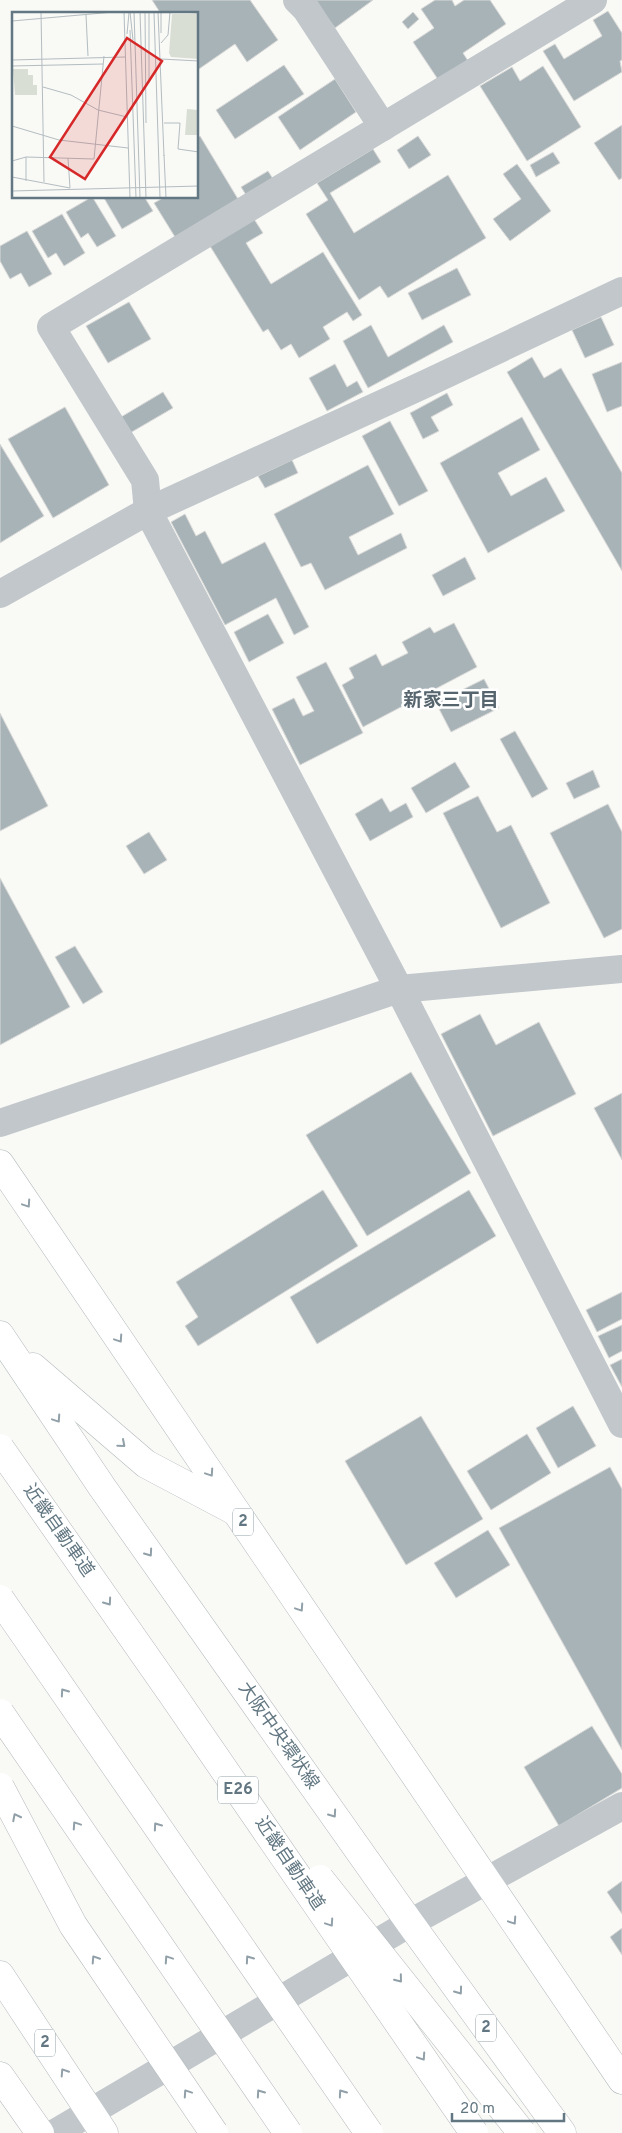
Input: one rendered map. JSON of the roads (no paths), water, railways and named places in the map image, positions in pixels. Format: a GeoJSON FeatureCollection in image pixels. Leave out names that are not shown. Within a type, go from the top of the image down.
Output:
{"type":"FeatureCollection","features":[{"type":"Feature","properties":{"kind":"main road","name":"2"},"geometry":{"type":"LineString","coordinates":[[0,1164],[622,2080]]}},
{"type":"Feature","properties":{"kind":"main road"},"geometry":{"type":"LineString","coordinates":[[3,1339],[146,1464],[236,1512]]}},
{"type":"Feature","properties":{"kind":"main road","name":"大阪中央環状線"},"geometry":{"type":"LineString","coordinates":[[3,1339],[102,1488],[410,1923],[562,2133]]}},
{"type":"Feature","properties":{"kind":"main road","name":"近畿自動車道"},"geometry":{"type":"LineString","coordinates":[[0,1448],[474,2133]]}},
{"type":"Feature","properties":{"kind":"main road"},"geometry":{"type":"LineString","coordinates":[[0,1599],[369,2133]]}},
{"type":"Feature","properties":{"kind":"main road"},"geometry":{"type":"LineString","coordinates":[[172,1694],[522,2133]]}},
{"type":"Feature","properties":{"kind":"main road"},"geometry":{"type":"LineString","coordinates":[[0,1713],[288,2133]]}},
{"type":"Feature","properties":{"kind":"main road"},"geometry":{"type":"LineString","coordinates":[[0,1787],[73,1925],[214,2133]]}},
{"type":"Feature","properties":{"kind":"main road","name":"2"},"geometry":{"type":"LineString","coordinates":[[0,1974],[97,2123]]}},
{"type":"Feature","properties":{"kind":"main road"},"geometry":{"type":"LineString","coordinates":[[604,2055],[622,2097]]}},
{"type":"Feature","properties":{"kind":"main road"},"geometry":{"type":"LineString","coordinates":[[0,2076],[40,2133]]}},
{"type":"Feature","properties":{"kind":"street"},"geometry":{"type":"LineString","coordinates":[[297,0],[306,10],[383,127]]}},
{"type":"Feature","properties":{"kind":"street"},"geometry":{"type":"LineString","coordinates":[[592,0],[51,327],[144,480],[148,511],[399,989],[622,1424]]}},
{"type":"Feature","properties":{"kind":"street"},"geometry":{"type":"LineString","coordinates":[[0,594],[148,511],[622,291]]}},
{"type":"Feature","properties":{"kind":"street"},"geometry":{"type":"LineString","coordinates":[[0,1123],[399,989],[622,969]]}},
{"type":"Feature","properties":{"kind":"street"},"geometry":{"type":"LineString","coordinates":[[55,2133],[97,2123],[410,1923],[622,1806]]}},
{"type":"Feature","properties":{"kind":"district","name":"新家三丁目"},"geometry":{"type":"Point","coordinates":[451,701]}}]}
